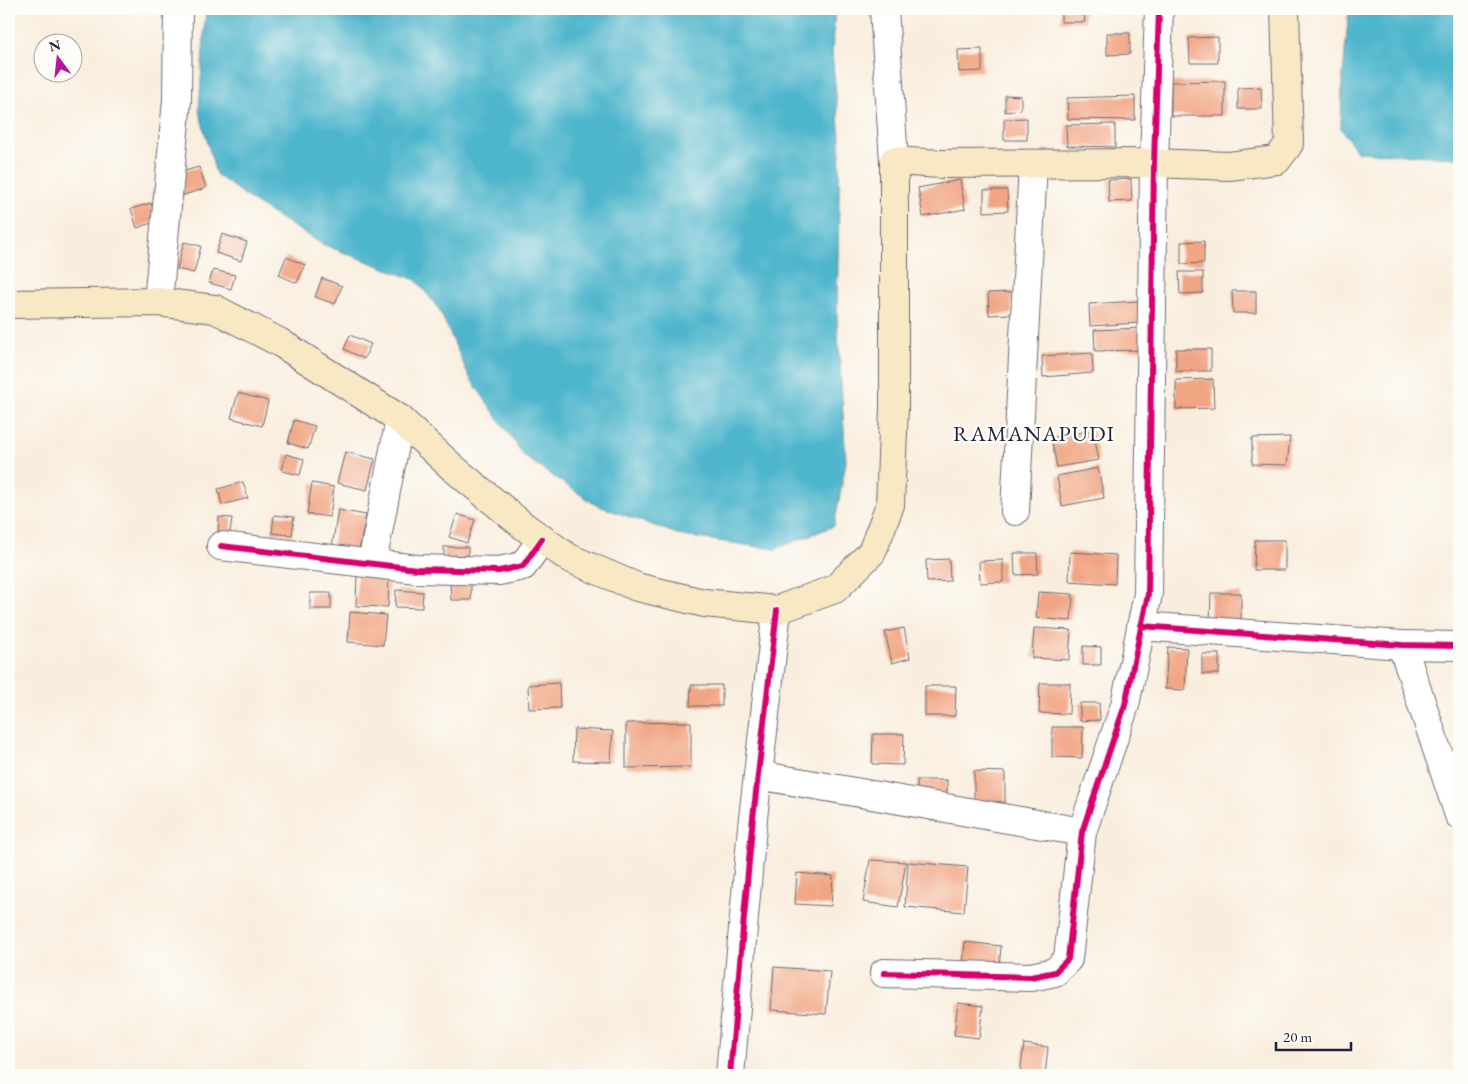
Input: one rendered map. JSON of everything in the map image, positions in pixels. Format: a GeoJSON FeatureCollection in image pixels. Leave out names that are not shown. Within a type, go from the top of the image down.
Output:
{"type":"FeatureCollection","features":[{"type":"Feature","properties":{"kind":"main road"},"geometry":{"type":"LineString","coordinates":[[9,304],[138,302],[215,309],[279,342],[400,419],[453,468],[525,528],[569,558],[637,587],[704,603],[777,610],[834,589],[872,552],[890,505],[894,408],[894,161],[941,164],[1154,163],[1229,166],[1277,160],[1289,144],[1285,9]]}},
{"type":"Feature","properties":{"kind":"street"},"geometry":{"type":"LineString","coordinates":[[138,302],[177,100],[178,9]]}},
{"type":"Feature","properties":{"kind":"street"},"geometry":{"type":"LineString","coordinates":[[884,9],[894,161]]}},
{"type":"Feature","properties":{"kind":"street"},"geometry":{"type":"LineString","coordinates":[[884,973],[1030,977],[1054,972],[1068,959],[1082,832],[1125,705],[1148,594],[1154,163],[1159,9]]}},
{"type":"Feature","properties":{"kind":"street"},"geometry":{"type":"LineString","coordinates":[[1015,511],[1033,164]]}},
{"type":"Feature","properties":{"kind":"street"},"geometry":{"type":"LineString","coordinates":[[372,563],[400,419]]}},
{"type":"Feature","properties":{"kind":"street"},"geometry":{"type":"LineString","coordinates":[[221,546],[417,569],[500,571],[523,566],[542,539]]}},
{"type":"Feature","properties":{"kind":"street"},"geometry":{"type":"LineString","coordinates":[[730,1075],[758,775],[777,610]]}},
{"type":"Feature","properties":{"kind":"street"},"geometry":{"type":"LineString","coordinates":[[1141,626],[1402,645],[1459,646]]}},
{"type":"Feature","properties":{"kind":"street"},"geometry":{"type":"LineString","coordinates":[[1402,645],[1459,815]]}},
{"type":"Feature","properties":{"kind":"street"},"geometry":{"type":"LineString","coordinates":[[758,775],[1082,832]]}},
{"type":"Feature","properties":{"kind":"water"},"geometry":{"type":"Polygon","coordinates":[[[206,9],[835,9],[832,53],[840,138],[837,319],[846,462],[834,526],[775,549],[683,536],[596,505],[525,457],[470,378],[439,309],[416,280],[322,244],[254,202],[216,174],[199,110],[206,9]]]}},
{"type":"Feature","properties":{"kind":"water"},"geometry":{"type":"Polygon","coordinates":[[[1349,9],[1459,9],[1459,159],[1358,152],[1341,129],[1342,85],[1349,9]]]}},
{"type":"Feature","properties":{"kind":"building"},"geometry":{"type":"Polygon","coordinates":[[[1061,9],[1084,9],[1085,22],[1061,22],[1061,9]]]}},
{"type":"Feature","properties":{"kind":"building"},"geometry":{"type":"Polygon","coordinates":[[[1107,33],[1130,33],[1130,54],[1107,55],[1107,33]]]}},
{"type":"Feature","properties":{"kind":"building"},"geometry":{"type":"Polygon","coordinates":[[[1218,37],[1218,63],[1190,63],[1189,38],[1218,37]]]}},
{"type":"Feature","properties":{"kind":"building"},"geometry":{"type":"Polygon","coordinates":[[[982,49],[982,71],[959,72],[958,50],[982,49]]]}},
{"type":"Feature","properties":{"kind":"building"},"geometry":{"type":"Polygon","coordinates":[[[1225,81],[1225,116],[1171,116],[1171,82],[1225,81]]]}},
{"type":"Feature","properties":{"kind":"building"},"geometry":{"type":"Polygon","coordinates":[[[1261,87],[1262,109],[1238,109],[1238,88],[1261,87]]]}},
{"type":"Feature","properties":{"kind":"building"},"geometry":{"type":"Polygon","coordinates":[[[1005,95],[1021,96],[1021,110],[1005,112],[1005,95]]]}},
{"type":"Feature","properties":{"kind":"building"},"geometry":{"type":"Polygon","coordinates":[[[1135,96],[1135,120],[1068,119],[1067,98],[1135,96]]]}},
{"type":"Feature","properties":{"kind":"building"},"geometry":{"type":"Polygon","coordinates":[[[1027,118],[1027,140],[1004,140],[1004,119],[1027,118]]]}},
{"type":"Feature","properties":{"kind":"building"},"geometry":{"type":"Polygon","coordinates":[[[1115,124],[1115,147],[1067,146],[1066,125],[1115,124]]]}},
{"type":"Feature","properties":{"kind":"building"},"geometry":{"type":"Polygon","coordinates":[[[199,167],[206,188],[181,196],[174,174],[199,167]]]}},
{"type":"Feature","properties":{"kind":"building"},"geometry":{"type":"Polygon","coordinates":[[[1131,179],[1132,201],[1109,202],[1108,180],[1131,179]]]}},
{"type":"Feature","properties":{"kind":"building"},"geometry":{"type":"Polygon","coordinates":[[[960,180],[965,209],[923,217],[918,188],[960,180]]]}},
{"type":"Feature","properties":{"kind":"building"},"geometry":{"type":"Polygon","coordinates":[[[984,190],[1007,190],[1008,211],[984,212],[984,190]]]}},
{"type":"Feature","properties":{"kind":"building"},"geometry":{"type":"Polygon","coordinates":[[[151,203],[157,221],[137,228],[131,209],[151,203]]]}},
{"type":"Feature","properties":{"kind":"building"},"geometry":{"type":"Polygon","coordinates":[[[222,234],[247,242],[241,261],[216,253],[222,234]]]}},
{"type":"Feature","properties":{"kind":"building"},"geometry":{"type":"Polygon","coordinates":[[[1204,241],[1204,263],[1181,264],[1181,242],[1204,241]]]}},
{"type":"Feature","properties":{"kind":"building"},"geometry":{"type":"Polygon","coordinates":[[[184,242],[201,246],[194,273],[177,269],[184,242]]]}},
{"type":"Feature","properties":{"kind":"building"},"geometry":{"type":"Polygon","coordinates":[[[286,257],[305,265],[297,283],[279,275],[286,257]]]}},
{"type":"Feature","properties":{"kind":"building"},"geometry":{"type":"Polygon","coordinates":[[[213,270],[235,275],[231,289],[209,283],[213,270]]]}},
{"type":"Feature","properties":{"kind":"building"},"geometry":{"type":"Polygon","coordinates":[[[1179,272],[1203,272],[1203,293],[1180,294],[1179,272]]]}},
{"type":"Feature","properties":{"kind":"building"},"geometry":{"type":"Polygon","coordinates":[[[322,278],[342,286],[335,304],[315,297],[322,278]]]}},
{"type":"Feature","properties":{"kind":"building"},"geometry":{"type":"Polygon","coordinates":[[[1232,291],[1256,291],[1256,313],[1233,313],[1232,291]]]}},
{"type":"Feature","properties":{"kind":"building"},"geometry":{"type":"Polygon","coordinates":[[[1012,292],[1012,314],[989,315],[988,293],[1012,292]]]}},
{"type":"Feature","properties":{"kind":"building"},"geometry":{"type":"Polygon","coordinates":[[[1138,301],[1139,323],[1090,326],[1089,304],[1138,301]]]}},
{"type":"Feature","properties":{"kind":"building"},"geometry":{"type":"Polygon","coordinates":[[[1142,328],[1143,350],[1095,351],[1094,330],[1142,328]]]}},
{"type":"Feature","properties":{"kind":"building"},"geometry":{"type":"Polygon","coordinates":[[[350,335],[371,344],[364,359],[344,349],[350,335]]]}},
{"type":"Feature","properties":{"kind":"building"},"geometry":{"type":"Polygon","coordinates":[[[1176,349],[1211,349],[1211,371],[1176,371],[1176,349]]]}},
{"type":"Feature","properties":{"kind":"building"},"geometry":{"type":"Polygon","coordinates":[[[1092,353],[1093,373],[1043,377],[1042,356],[1092,353]]]}},
{"type":"Feature","properties":{"kind":"building"},"geometry":{"type":"Polygon","coordinates":[[[1213,379],[1214,408],[1176,409],[1176,380],[1213,379]]]}},
{"type":"Feature","properties":{"kind":"building"},"geometry":{"type":"Polygon","coordinates":[[[238,393],[268,401],[262,426],[231,418],[238,393]]]}},
{"type":"Feature","properties":{"kind":"building"},"geometry":{"type":"Polygon","coordinates":[[[294,420],[315,426],[308,449],[288,443],[294,420]]]}},
{"type":"Feature","properties":{"kind":"building"},"geometry":{"type":"Polygon","coordinates":[[[1093,430],[1099,460],[1057,467],[1051,438],[1093,430]]]}},
{"type":"Feature","properties":{"kind":"building"},"geometry":{"type":"Polygon","coordinates":[[[1290,437],[1287,465],[1252,464],[1252,438],[1290,437]]]}},
{"type":"Feature","properties":{"kind":"building"},"geometry":{"type":"Polygon","coordinates":[[[345,452],[375,459],[367,490],[337,483],[345,452]]]}},
{"type":"Feature","properties":{"kind":"building"},"geometry":{"type":"Polygon","coordinates":[[[286,454],[304,459],[300,475],[282,471],[286,454]]]}},
{"type":"Feature","properties":{"kind":"building"},"geometry":{"type":"Polygon","coordinates":[[[1098,468],[1104,498],[1062,506],[1057,476],[1098,468]]]}},
{"type":"Feature","properties":{"kind":"building"},"geometry":{"type":"Polygon","coordinates":[[[243,482],[248,498],[222,505],[218,489],[243,482]]]}},
{"type":"Feature","properties":{"kind":"building"},"geometry":{"type":"Polygon","coordinates":[[[312,483],[334,487],[330,517],[307,514],[312,483]]]}},
{"type":"Feature","properties":{"kind":"building"},"geometry":{"type":"Polygon","coordinates":[[[338,510],[366,515],[359,551],[332,547],[338,510]]]}},
{"type":"Feature","properties":{"kind":"building"},"geometry":{"type":"Polygon","coordinates":[[[457,514],[475,520],[467,543],[449,537],[457,514]]]}},
{"type":"Feature","properties":{"kind":"building"},"geometry":{"type":"Polygon","coordinates":[[[274,515],[294,517],[292,535],[272,533],[274,515]]]}},
{"type":"Feature","properties":{"kind":"building"},"geometry":{"type":"Polygon","coordinates":[[[219,517],[232,518],[230,533],[218,532],[219,517]]]}},
{"type":"Feature","properties":{"kind":"building"},"geometry":{"type":"Polygon","coordinates":[[[1255,540],[1285,540],[1285,570],[1254,570],[1255,540]]]}},
{"type":"Feature","properties":{"kind":"building"},"geometry":{"type":"Polygon","coordinates":[[[444,547],[468,547],[468,564],[444,564],[444,547]]]}},
{"type":"Feature","properties":{"kind":"building"},"geometry":{"type":"Polygon","coordinates":[[[1070,552],[1116,555],[1115,584],[1069,581],[1070,552]]]}},
{"type":"Feature","properties":{"kind":"building"},"geometry":{"type":"Polygon","coordinates":[[[1014,553],[1037,553],[1038,574],[1015,575],[1014,553]]]}},
{"type":"Feature","properties":{"kind":"building"},"geometry":{"type":"Polygon","coordinates":[[[949,559],[950,581],[927,582],[926,560],[949,559]]]}},
{"type":"Feature","properties":{"kind":"building"},"geometry":{"type":"Polygon","coordinates":[[[1003,560],[1003,582],[980,583],[979,561],[1003,560]]]}},
{"type":"Feature","properties":{"kind":"building"},"geometry":{"type":"Polygon","coordinates":[[[357,574],[389,575],[388,607],[356,606],[357,574]]]}},
{"type":"Feature","properties":{"kind":"building"},"geometry":{"type":"Polygon","coordinates":[[[471,582],[471,600],[451,600],[450,583],[471,582]]]}},
{"type":"Feature","properties":{"kind":"building"},"geometry":{"type":"Polygon","coordinates":[[[396,590],[423,592],[422,608],[395,607],[396,590]]]}},
{"type":"Feature","properties":{"kind":"building"},"geometry":{"type":"Polygon","coordinates":[[[1038,592],[1073,594],[1071,621],[1036,618],[1038,592]]]}},
{"type":"Feature","properties":{"kind":"building"},"geometry":{"type":"Polygon","coordinates":[[[310,593],[331,593],[331,609],[310,609],[310,593]]]}},
{"type":"Feature","properties":{"kind":"building"},"geometry":{"type":"Polygon","coordinates":[[[1211,593],[1241,593],[1241,624],[1210,623],[1211,593]]]}},
{"type":"Feature","properties":{"kind":"building"},"geometry":{"type":"Polygon","coordinates":[[[350,612],[386,615],[383,645],[348,642],[350,612]]]}},
{"type":"Feature","properties":{"kind":"building"},"geometry":{"type":"Polygon","coordinates":[[[904,628],[910,658],[892,663],[885,632],[904,628]]]}},
{"type":"Feature","properties":{"kind":"building"},"geometry":{"type":"Polygon","coordinates":[[[1034,628],[1071,630],[1069,660],[1032,658],[1034,628]]]}},
{"type":"Feature","properties":{"kind":"building"},"geometry":{"type":"Polygon","coordinates":[[[1083,646],[1101,647],[1101,665],[1083,665],[1083,646]]]}},
{"type":"Feature","properties":{"kind":"building"},"geometry":{"type":"Polygon","coordinates":[[[1168,647],[1187,648],[1185,690],[1165,689],[1168,647]]]}},
{"type":"Feature","properties":{"kind":"building"},"geometry":{"type":"Polygon","coordinates":[[[1202,654],[1219,654],[1219,674],[1202,674],[1202,654]]]}},
{"type":"Feature","properties":{"kind":"building"},"geometry":{"type":"Polygon","coordinates":[[[559,683],[560,708],[529,709],[528,685],[559,683]]]}},
{"type":"Feature","properties":{"kind":"building"},"geometry":{"type":"Polygon","coordinates":[[[1040,683],[1070,683],[1069,714],[1039,713],[1040,683]]]}},
{"type":"Feature","properties":{"kind":"building"},"geometry":{"type":"Polygon","coordinates":[[[691,685],[722,685],[722,706],[690,706],[691,685]]]}},
{"type":"Feature","properties":{"kind":"building"},"geometry":{"type":"Polygon","coordinates":[[[925,686],[956,686],[955,716],[925,716],[925,686]]]}},
{"type":"Feature","properties":{"kind":"building"},"geometry":{"type":"Polygon","coordinates":[[[1080,703],[1099,703],[1100,720],[1080,721],[1080,703]]]}},
{"type":"Feature","properties":{"kind":"building"},"geometry":{"type":"Polygon","coordinates":[[[691,722],[691,767],[626,768],[626,723],[691,722]]]}},
{"type":"Feature","properties":{"kind":"building"},"geometry":{"type":"Polygon","coordinates":[[[1052,727],[1083,727],[1082,758],[1052,757],[1052,727]]]}},
{"type":"Feature","properties":{"kind":"building"},"geometry":{"type":"Polygon","coordinates":[[[574,729],[613,731],[611,762],[573,761],[574,729]]]}},
{"type":"Feature","properties":{"kind":"building"},"geometry":{"type":"Polygon","coordinates":[[[873,734],[904,734],[903,765],[872,764],[873,734]]]}},
{"type":"Feature","properties":{"kind":"building"},"geometry":{"type":"Polygon","coordinates":[[[974,771],[1005,772],[1005,802],[974,801],[974,771]]]}},
{"type":"Feature","properties":{"kind":"building"},"geometry":{"type":"Polygon","coordinates":[[[917,780],[947,780],[947,795],[917,795],[917,780]]]}},
{"type":"Feature","properties":{"kind":"building"},"geometry":{"type":"Polygon","coordinates":[[[870,860],[906,862],[898,907],[863,902],[870,860]]]}},
{"type":"Feature","properties":{"kind":"building"},"geometry":{"type":"Polygon","coordinates":[[[908,862],[968,867],[964,912],[905,907],[908,862]]]}},
{"type":"Feature","properties":{"kind":"building"},"geometry":{"type":"Polygon","coordinates":[[[797,873],[833,876],[831,906],[795,904],[797,873]]]}},
{"type":"Feature","properties":{"kind":"building"},"geometry":{"type":"Polygon","coordinates":[[[965,942],[1001,946],[999,969],[963,965],[965,942]]]}},
{"type":"Feature","properties":{"kind":"building"},"geometry":{"type":"Polygon","coordinates":[[[774,967],[830,971],[826,1014],[771,1010],[774,967]]]}},
{"type":"Feature","properties":{"kind":"building"},"geometry":{"type":"Polygon","coordinates":[[[958,1003],[983,1006],[979,1038],[954,1035],[958,1003]]]}},
{"type":"Feature","properties":{"kind":"building"},"geometry":{"type":"Polygon","coordinates":[[[1024,1044],[1048,1047],[1045,1075],[1020,1075],[1024,1044]]]}},
{"type":"Feature","properties":{"kind":"cycle path"},"geometry":{"type":"LineString","coordinates":[[884,973],[1031,977],[1055,972],[1068,959],[1082,832],[1125,705],[1148,594],[1154,163],[1159,9]]}},
{"type":"Feature","properties":{"kind":"cycle path"},"geometry":{"type":"LineString","coordinates":[[221,546],[417,569],[499,571],[523,566],[542,539]]}},
{"type":"Feature","properties":{"kind":"cycle path"},"geometry":{"type":"LineString","coordinates":[[730,1075],[752,827],[777,610]]}},
{"type":"Feature","properties":{"kind":"cycle path"},"geometry":{"type":"LineString","coordinates":[[1141,626],[1402,645],[1459,646]]}},
{"type":"Feature","properties":{"kind":"district","name":"RAMANAPUDI"},"geometry":{"type":"Point","coordinates":[1034,433]}}]}
